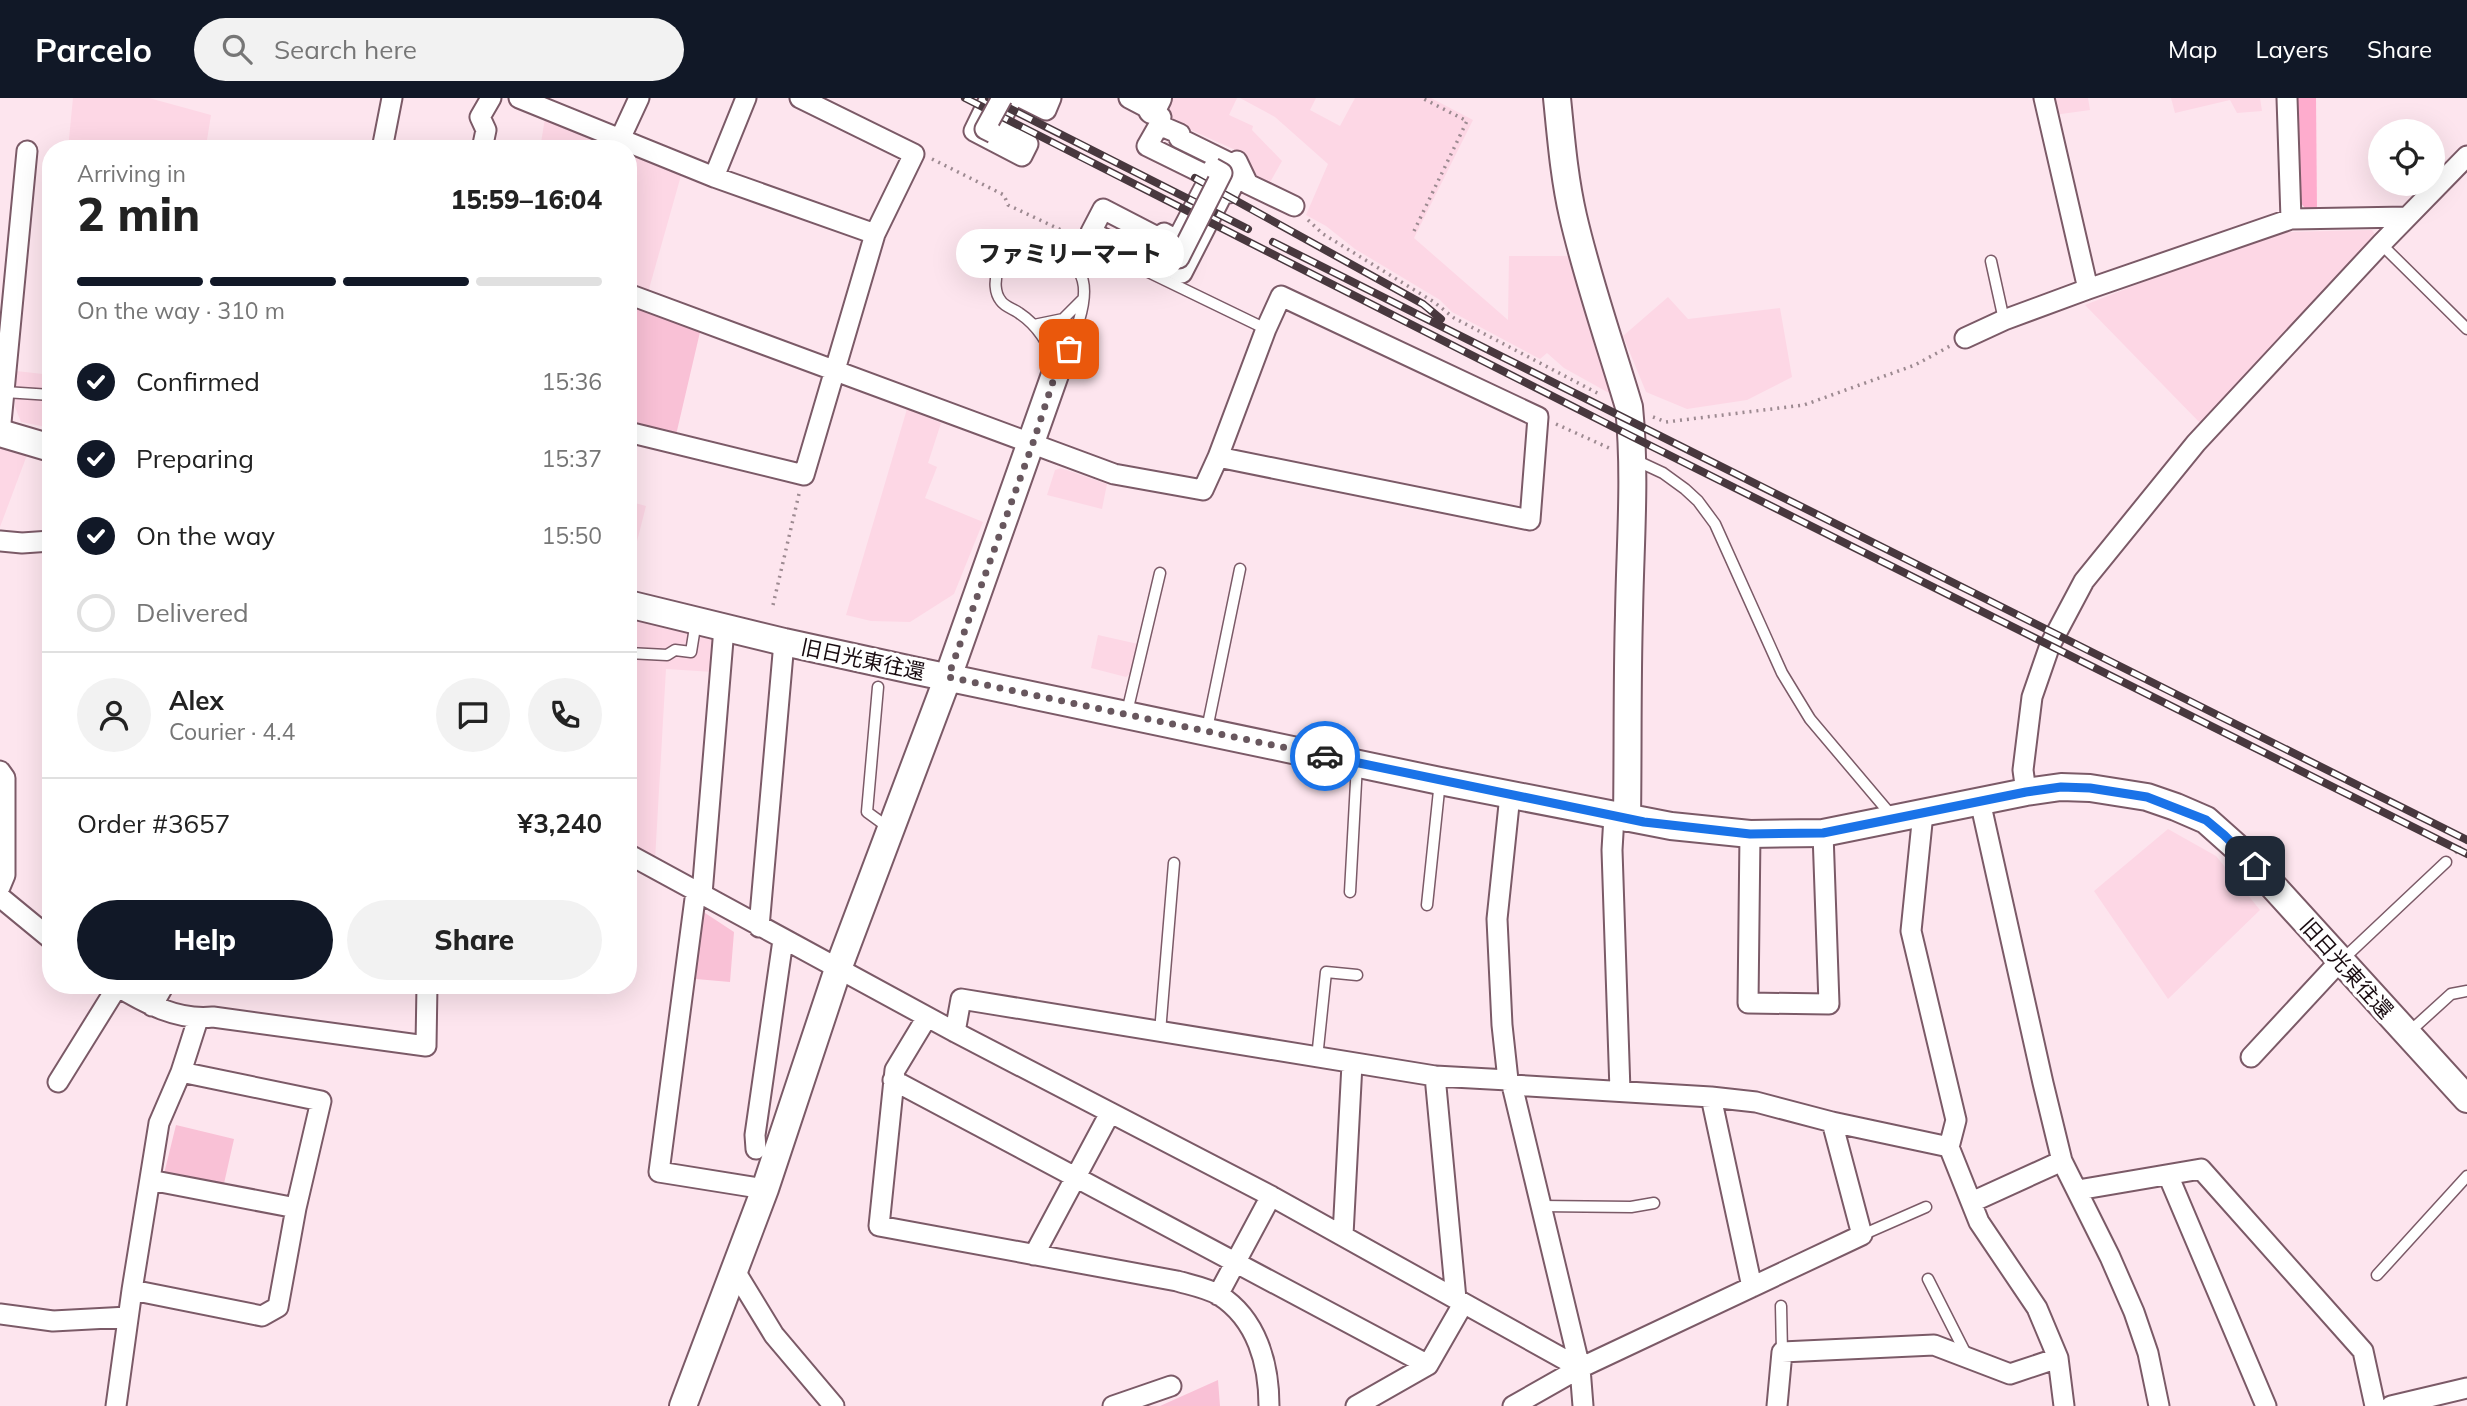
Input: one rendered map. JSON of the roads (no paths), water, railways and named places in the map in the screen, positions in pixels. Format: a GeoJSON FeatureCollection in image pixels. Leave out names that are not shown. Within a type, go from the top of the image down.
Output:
{"type":"FeatureCollection","features":[{"type":"Feature","properties":{"kind":"street"},"geometry":{"type":"LineString","coordinates":[[384,140],[392,98]]}},
{"type":"Feature","properties":{"kind":"street"},"geometry":{"type":"LineString","coordinates":[[483,140],[485,130],[480,117],[491,98]]}},
{"type":"Feature","properties":{"kind":"street"},"geometry":{"type":"LineString","coordinates":[[519,98],[541,102],[620,139],[639,98]]}},
{"type":"Feature","properties":{"kind":"street"},"geometry":{"type":"LineString","coordinates":[[714,177],[746,98]]}},
{"type":"Feature","properties":{"kind":"street"},"geometry":{"type":"LineString","coordinates":[[637,434],[804,475],[875,234],[914,154],[800,98]]}},
{"type":"Feature","properties":{"kind":"street"},"geometry":{"type":"LineString","coordinates":[[990,98],[974,131],[1023,156],[1028,144],[997,128],[1012,98]]}},
{"type":"Feature","properties":{"kind":"street"},"geometry":{"type":"LineString","coordinates":[[993,133],[985,130],[1002,98]]}},
{"type":"Feature","properties":{"kind":"street"},"geometry":{"type":"LineString","coordinates":[[1021,98],[1046,110],[1051,98]]}},
{"type":"Feature","properties":{"kind":"street"},"geometry":{"type":"LineString","coordinates":[[1557,98],[1573,216],[1596,302],[1629,407],[1633,459],[1620,817],[1612,849],[1620,1091]]}},
{"type":"Feature","properties":{"kind":"street"},"geometry":{"type":"LineString","coordinates":[[2044,98],[2088,289]]}},
{"type":"Feature","properties":{"kind":"street"},"geometry":{"type":"LineString","coordinates":[[2287,98],[2291,219]]}},
{"type":"Feature","properties":{"kind":"street"},"geometry":{"type":"LineString","coordinates":[[1147,102],[1173,127],[1235,156],[1248,184],[1294,206]]}},
{"type":"Feature","properties":{"kind":"street"},"geometry":{"type":"LineString","coordinates":[[1159,125],[1236,166],[1230,178],[1235,181],[1229,193],[1224,191],[1182,273],[1122,242],[1119,246],[1091,232],[1103,209],[1161,239],[1164,233],[1177,240],[1210,177],[1147,146],[1159,125]]}},
{"type":"Feature","properties":{"kind":"street"},"geometry":{"type":"LineString","coordinates":[[637,146],[714,177],[875,234]]}},
{"type":"Feature","properties":{"kind":"street"},"geometry":{"type":"LineString","coordinates":[[27,151],[0,433],[42,445]]}},
{"type":"Feature","properties":{"kind":"street"},"geometry":{"type":"LineString","coordinates":[[2026,792],[2022,770],[2032,697],[2050,645],[2084,581],[2196,443],[2381,244],[2467,156]]}},
{"type":"Feature","properties":{"kind":"street"},"geometry":{"type":"LineString","coordinates":[[1171,254],[1179,258],[1222,173],[1213,168]]}},
{"type":"Feature","properties":{"kind":"street"},"geometry":{"type":"LineString","coordinates":[[1965,338],[2004,320],[2088,289],[2291,219],[2407,217]]}},
{"type":"Feature","properties":{"kind":"street"},"geometry":{"type":"LineString","coordinates":[[637,297],[1114,474],[1203,490],[1266,329],[1282,296],[1538,417],[1530,520],[1218,457]]}},
{"type":"Feature","properties":{"kind":"street"},"geometry":{"type":"LineString","coordinates":[[683,1406],[765,1189],[838,969],[948,677],[1033,443],[1058,366]]}},
{"type":"Feature","properties":{"kind":"street"},"geometry":{"type":"LineString","coordinates":[[0,541],[42,542]]}},
{"type":"Feature","properties":{"kind":"street","name":"旧日光東往還"},"geometry":{"type":"LineString","coordinates":[[637,606],[784,642],[948,677],[1440,781],[1671,826],[1750,834],[1823,833],[2061,787],[2120,792],[2176,807],[2206,820],[2243,853],[2467,1099]]}},
{"type":"Feature","properties":{"kind":"street"},"geometry":{"type":"LineString","coordinates":[[724,628],[699,892],[659,1172],[765,1189]]}},
{"type":"Feature","properties":{"kind":"street"},"geometry":{"type":"LineString","coordinates":[[759,927],[784,642]]}},
{"type":"Feature","properties":{"kind":"street"},"geometry":{"type":"LineString","coordinates":[[0,771],[5,778],[5,875],[0,887]]}},
{"type":"Feature","properties":{"kind":"street"},"geometry":{"type":"LineString","coordinates":[[1510,795],[1497,919],[1502,1025],[1510,1082],[1580,1368],[1583,1406]]}},
{"type":"Feature","properties":{"kind":"street"},"geometry":{"type":"LineString","coordinates":[[1980,801],[2062,1161],[2134,1311],[2148,1353],[2160,1406]]}},
{"type":"Feature","properties":{"kind":"street"},"geometry":{"type":"LineString","coordinates":[[1923,813],[1911,931],[1956,1120],[1949,1147],[1979,1222],[2037,1308],[2058,1358],[2064,1406]]}},
{"type":"Feature","properties":{"kind":"street"},"geometry":{"type":"LineString","coordinates":[[1750,834],[1748,1003],[1829,1004],[1823,833]]}},
{"type":"Feature","properties":{"kind":"street"},"geometry":{"type":"LineString","coordinates":[[637,859],[955,1032],[1271,1196],[1580,1368]]}},
{"type":"Feature","properties":{"kind":"street"},"geometry":{"type":"LineString","coordinates":[[4,908],[42,933]]}},
{"type":"Feature","properties":{"kind":"street"},"geometry":{"type":"LineString","coordinates":[[756,1149],[755,1135],[783,940]]}},
{"type":"Feature","properties":{"kind":"street"},"geometry":{"type":"LineString","coordinates":[[2251,1056],[2340,961]]}},
{"type":"Feature","properties":{"kind":"street"},"geometry":{"type":"LineString","coordinates":[[58,1082],[111,994]]}},
{"type":"Feature","properties":{"kind":"street"},"geometry":{"type":"LineString","coordinates":[[130,994],[152,1006],[198,1019],[213,1017],[426,1046],[427,994]]}},
{"type":"Feature","properties":{"kind":"street"},"geometry":{"type":"LineString","coordinates":[[152,1006],[159,994]]}},
{"type":"Feature","properties":{"kind":"street"},"geometry":{"type":"LineString","coordinates":[[955,1032],[961,999],[1435,1076],[1756,1102],[1832,1122],[1949,1147]]}},
{"type":"Feature","properties":{"kind":"street"},"geometry":{"type":"LineString","coordinates":[[927,1017],[895,1070],[879,1226],[1177,1281],[1218,1295],[1250,1325],[1260,1346],[1269,1382],[1269,1406]]}},
{"type":"Feature","properties":{"kind":"street"},"geometry":{"type":"LineString","coordinates":[[120,1405],[128,1317],[159,1123],[181,1072],[198,1019]]}},
{"type":"Feature","properties":{"kind":"street"},"geometry":{"type":"LineString","coordinates":[[1343,1236],[1352,1064]]}},
{"type":"Feature","properties":{"kind":"street"},"geometry":{"type":"LineString","coordinates":[[132,1290],[262,1316],[278,1307],[296,1208],[321,1101],[181,1072]]}},
{"type":"Feature","properties":{"kind":"street"},"geometry":{"type":"LineString","coordinates":[[1356,1406],[1428,1365],[1459,1301],[1435,1076]]}},
{"type":"Feature","properties":{"kind":"street"},"geometry":{"type":"LineString","coordinates":[[893,1080],[1428,1365]]}},
{"type":"Feature","properties":{"kind":"street"},"geometry":{"type":"LineString","coordinates":[[1712,1097],[1752,1287]]}},
{"type":"Feature","properties":{"kind":"street"},"geometry":{"type":"LineString","coordinates":[[1034,1255],[1110,1113]]}},
{"type":"Feature","properties":{"kind":"street"},"geometry":{"type":"LineString","coordinates":[[1513,1406],[1580,1368],[1863,1236],[1832,1122]]}},
{"type":"Feature","properties":{"kind":"street"},"geometry":{"type":"LineString","coordinates":[[1972,1202],[2062,1161]]}},
{"type":"Feature","properties":{"kind":"street"},"geometry":{"type":"LineString","coordinates":[[2078,1190],[2202,1169],[2363,1352],[2375,1406]]}},
{"type":"Feature","properties":{"kind":"street"},"geometry":{"type":"LineString","coordinates":[[2168,1175],[2266,1406]]}},
{"type":"Feature","properties":{"kind":"street"},"geometry":{"type":"LineString","coordinates":[[150,1180],[296,1208]]}},
{"type":"Feature","properties":{"kind":"street"},"geometry":{"type":"LineString","coordinates":[[1218,1295],[1271,1196]]}},
{"type":"Feature","properties":{"kind":"street"},"geometry":{"type":"LineString","coordinates":[[735,1271],[774,1335],[834,1406]]}},
{"type":"Feature","properties":{"kind":"street"},"geometry":{"type":"LineString","coordinates":[[0,1314],[53,1321],[128,1317]]}},
{"type":"Feature","properties":{"kind":"street"},"geometry":{"type":"LineString","coordinates":[[1777,1406],[1782,1352],[1934,1345],[2010,1374],[2058,1358]]}},
{"type":"Feature","properties":{"kind":"street"},"geometry":{"type":"LineString","coordinates":[[1113,1406],[1171,1386]]}},
{"type":"Feature","properties":{"kind":"street"},"geometry":{"type":"LineString","coordinates":[[2391,1406],[2467,1388]]}},
{"type":"Feature","properties":{"kind":"lane"},"geometry":{"type":"LineString","coordinates":[[2381,244],[2467,329]]}},
{"type":"Feature","properties":{"kind":"lane"},"geometry":{"type":"LineString","coordinates":[[1031,245],[1068,262],[1080,273],[1084,299],[1069,349],[1058,366],[1043,334],[1002,302],[996,291],[995,279],[1007,253],[1018,246],[1031,245]]}},
{"type":"Feature","properties":{"kind":"lane"},"geometry":{"type":"LineString","coordinates":[[1991,261],[2004,320]]}},
{"type":"Feature","properties":{"kind":"lane"},"geometry":{"type":"LineString","coordinates":[[1138,267],[1266,329]]}},
{"type":"Feature","properties":{"kind":"lane"},"geometry":{"type":"LineString","coordinates":[[1034,325],[1063,320],[1084,299]]}},
{"type":"Feature","properties":{"kind":"lane"},"geometry":{"type":"LineString","coordinates":[[5,392],[42,394]]}},
{"type":"Feature","properties":{"kind":"lane"},"geometry":{"type":"LineString","coordinates":[[1633,459],[1662,473],[1685,489],[1715,524],[1782,673],[1810,719],[1894,819]]}},
{"type":"Feature","properties":{"kind":"lane"},"geometry":{"type":"LineString","coordinates":[[1206,731],[1240,569]]}},
{"type":"Feature","properties":{"kind":"lane"},"geometry":{"type":"LineString","coordinates":[[1126,714],[1160,573]]}},
{"type":"Feature","properties":{"kind":"lane"},"geometry":{"type":"LineString","coordinates":[[637,653],[667,655],[675,650],[691,652],[696,621]]}},
{"type":"Feature","properties":{"kind":"lane"},"geometry":{"type":"LineString","coordinates":[[878,687],[867,812],[891,829]]}},
{"type":"Feature","properties":{"kind":"lane"},"geometry":{"type":"LineString","coordinates":[[1350,892],[1357,763]]}},
{"type":"Feature","properties":{"kind":"lane"},"geometry":{"type":"LineString","coordinates":[[1427,905],[1440,781]]}},
{"type":"Feature","properties":{"kind":"lane"},"geometry":{"type":"LineString","coordinates":[[2340,961],[2446,862]]}},
{"type":"Feature","properties":{"kind":"lane"},"geometry":{"type":"LineString","coordinates":[[1160,1032],[1174,863]]}},
{"type":"Feature","properties":{"kind":"lane"},"geometry":{"type":"LineString","coordinates":[[1317,1058],[1326,972],[1357,975]]}},
{"type":"Feature","properties":{"kind":"lane"},"geometry":{"type":"LineString","coordinates":[[2407,1034],[2451,994],[2467,991]]}},
{"type":"Feature","properties":{"kind":"lane"},"geometry":{"type":"LineString","coordinates":[[2376,1275],[2467,1176]]}},
{"type":"Feature","properties":{"kind":"lane"},"geometry":{"type":"LineString","coordinates":[[1540,1206],[1631,1207],[1654,1203]]}},
{"type":"Feature","properties":{"kind":"lane"},"geometry":{"type":"LineString","coordinates":[[1863,1236],[1926,1207]]}},
{"type":"Feature","properties":{"kind":"lane"},"geometry":{"type":"LineString","coordinates":[[1928,1279],[1967,1357]]}},
{"type":"Feature","properties":{"kind":"lane"},"geometry":{"type":"LineString","coordinates":[[1781,1306],[1782,1352]]}},
{"type":"Feature","properties":{"kind":"railway"},"geometry":{"type":"LineString","coordinates":[[965,98],[1631,436],[2467,854]]}},
{"type":"Feature","properties":{"kind":"railway"},"geometry":{"type":"LineString","coordinates":[[989,98],[1248,229]]}},
{"type":"Feature","properties":{"kind":"railway"},"geometry":{"type":"LineString","coordinates":[[1195,178],[1423,304],[1441,319]]}},
{"type":"Feature","properties":{"kind":"railway"},"geometry":{"type":"LineString","coordinates":[[1273,242],[2467,840]]}},
{"type":"Feature","properties":{"kind":"place","name":"ファミリーマート"},"geometry":{"type":"Point","coordinates":[1069,349]}}]}
